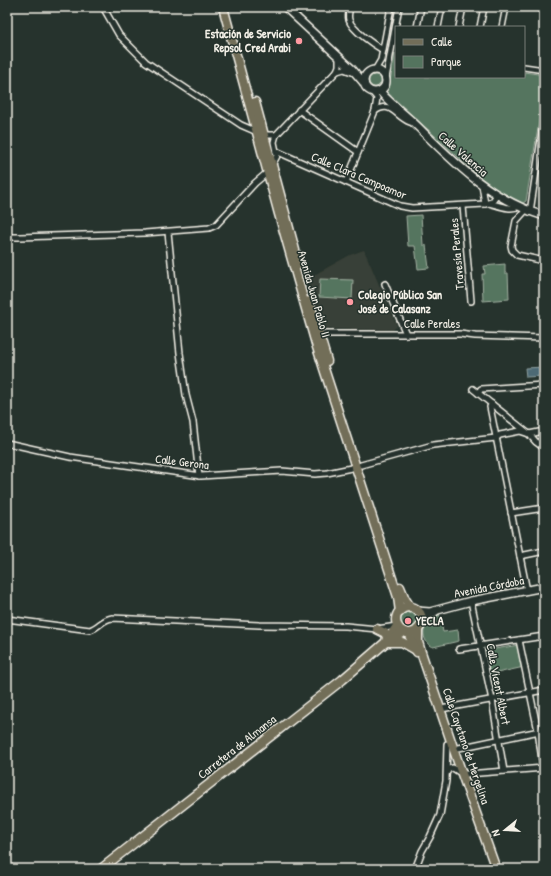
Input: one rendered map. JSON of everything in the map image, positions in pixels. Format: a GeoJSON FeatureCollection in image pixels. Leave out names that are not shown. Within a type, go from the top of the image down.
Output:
{"type":"FeatureCollection","features":[{"type":"Feature","properties":{"kind":"main road","name":"Avenida Juan Pablo II"},"geometry":{"type":"LineString","coordinates":[[223,7],[358,466]]}},
{"type":"Feature","properties":{"kind":"main road","name":"Avenida Juan Pablo II"},"geometry":{"type":"LineString","coordinates":[[228,7],[260,134]]}},
{"type":"Feature","properties":{"kind":"main road"},"geometry":{"type":"LineString","coordinates":[[285,7],[352,69],[367,88],[376,91],[385,85],[386,78],[383,73],[372,71],[360,72],[352,69]]}},
{"type":"Feature","properties":{"kind":"main road"},"geometry":{"type":"LineString","coordinates":[[364,83],[364,78],[372,71]]}},
{"type":"Feature","properties":{"kind":"main road","name":"Calle Valencia"},"geometry":{"type":"LineString","coordinates":[[376,91],[385,97],[414,123],[456,165],[482,185],[525,209],[544,216]]}},
{"type":"Feature","properties":{"kind":"main road","name":"Avenida Juan Pablo II"},"geometry":{"type":"LineString","coordinates":[[270,168],[316,344],[358,466],[396,584]]}},
{"type":"Feature","properties":{"kind":"main road"},"geometry":{"type":"LineString","coordinates":[[396,584],[405,600],[421,617],[419,627]]}},
{"type":"Feature","properties":{"kind":"main road"},"geometry":{"type":"LineString","coordinates":[[386,642],[397,624],[400,612],[400,603],[396,584]]}},
{"type":"Feature","properties":{"kind":"main road","name":"Avenida Córdoba"},"geometry":{"type":"LineString","coordinates":[[438,610],[471,601],[544,587]]}},
{"type":"Feature","properties":{"kind":"main road"},"geometry":{"type":"LineString","coordinates":[[400,612],[405,608],[425,612],[438,610]]}},
{"type":"Feature","properties":{"kind":"main road"},"geometry":{"type":"LineString","coordinates":[[386,642],[406,633],[415,632],[426,619],[438,610]]}},
{"type":"Feature","properties":{"kind":"main road"},"geometry":{"type":"LineString","coordinates":[[397,624],[406,633]]}},
{"type":"Feature","properties":{"kind":"main road","name":"Calle Cayetano de Mergelina"},"geometry":{"type":"LineString","coordinates":[[419,627],[418,642],[441,709],[450,746]]}},
{"type":"Feature","properties":{"kind":"main road"},"geometry":{"type":"LineString","coordinates":[[377,629],[385,633],[387,638],[386,642]]}},
{"type":"Feature","properties":{"kind":"main road","name":"Calle Cayetano de Mergelina"},"geometry":{"type":"LineString","coordinates":[[406,633],[416,650],[492,869]]}},
{"type":"Feature","properties":{"kind":"main road"},"geometry":{"type":"LineString","coordinates":[[386,642],[402,642],[416,650]]}},
{"type":"Feature","properties":{"kind":"main road","name":"Carretera de Almansa"},"geometry":{"type":"LineString","coordinates":[[101,869],[342,680],[386,642]]}},
{"type":"Feature","properties":{"kind":"main road","name":"Calle Cayetano de Mergelina"},"geometry":{"type":"LineString","coordinates":[[459,772],[496,869]]}},
{"type":"Feature","properties":{"kind":"street"},"geometry":{"type":"LineString","coordinates":[[102,7],[119,35],[146,62],[229,117],[260,134],[276,135]]}},
{"type":"Feature","properties":{"kind":"street"},"geometry":{"type":"LineString","coordinates":[[350,7],[348,19],[352,26],[369,41],[383,50]]}},
{"type":"Feature","properties":{"kind":"street"},"geometry":{"type":"LineString","coordinates":[[372,71],[381,60],[391,7]]}},
{"type":"Feature","properties":{"kind":"street"},"geometry":{"type":"LineString","coordinates":[[396,26],[399,7]]}},
{"type":"Feature","properties":{"kind":"street"},"geometry":{"type":"LineString","coordinates":[[417,26],[421,7]]}},
{"type":"Feature","properties":{"kind":"street"},"geometry":{"type":"LineString","coordinates":[[438,26],[442,7]]}},
{"type":"Feature","properties":{"kind":"street"},"geometry":{"type":"LineString","coordinates":[[459,26],[463,7]]}},
{"type":"Feature","properties":{"kind":"street"},"geometry":{"type":"LineString","coordinates":[[480,26],[484,7]]}},
{"type":"Feature","properties":{"kind":"street"},"geometry":{"type":"LineString","coordinates":[[502,26],[506,7]]}},
{"type":"Feature","properties":{"kind":"street"},"geometry":{"type":"LineString","coordinates":[[386,78],[395,36]]}},
{"type":"Feature","properties":{"kind":"street"},"geometry":{"type":"LineString","coordinates":[[7,237],[168,232],[213,227],[277,159],[274,142],[276,135],[337,71],[339,66],[339,57]]}},
{"type":"Feature","properties":{"kind":"street"},"geometry":{"type":"LineString","coordinates":[[525,67],[544,70]]}},
{"type":"Feature","properties":{"kind":"street"},"geometry":{"type":"LineString","coordinates":[[337,71],[340,69],[347,69],[359,76]]}},
{"type":"Feature","properties":{"kind":"street"},"geometry":{"type":"LineString","coordinates":[[346,182],[375,111],[378,100],[375,94],[376,91]]}},
{"type":"Feature","properties":{"kind":"street"},"geometry":{"type":"LineString","coordinates":[[375,111],[381,107],[387,107],[402,118],[414,123]]}},
{"type":"Feature","properties":{"kind":"street"},"geometry":{"type":"LineString","coordinates":[[299,110],[358,152]]}},
{"type":"Feature","properties":{"kind":"street"},"geometry":{"type":"LineString","coordinates":[[544,123],[537,170],[525,209],[516,221],[512,246],[512,250],[516,255],[544,261]]}},
{"type":"Feature","properties":{"kind":"street","name":"Calle Clara Campoamor"},"geometry":{"type":"LineString","coordinates":[[276,151],[400,206],[412,208],[487,204],[525,209]]}},
{"type":"Feature","properties":{"kind":"street"},"geometry":{"type":"LineString","coordinates":[[537,170],[544,171]]}},
{"type":"Feature","properties":{"kind":"street"},"geometry":{"type":"LineString","coordinates":[[482,185],[487,204],[492,202],[497,194]]}},
{"type":"Feature","properties":{"kind":"street","name":"Travesía Perales"},"geometry":{"type":"LineString","coordinates":[[463,206],[472,301]]}},
{"type":"Feature","properties":{"kind":"street"},"geometry":{"type":"LineString","coordinates":[[168,232],[180,353],[186,395],[193,422],[199,476]]}},
{"type":"Feature","properties":{"kind":"street"},"geometry":{"type":"LineString","coordinates":[[385,284],[406,334]]}},
{"type":"Feature","properties":{"kind":"street","name":"Calle Perales"},"geometry":{"type":"LineString","coordinates":[[319,334],[460,334],[475,336],[544,338]]}},
{"type":"Feature","properties":{"kind":"street"},"geometry":{"type":"LineString","coordinates":[[478,393],[481,389],[544,385]]}},
{"type":"Feature","properties":{"kind":"street"},"geometry":{"type":"LineString","coordinates":[[473,389],[544,448]]}},
{"type":"Feature","properties":{"kind":"street"},"geometry":{"type":"LineString","coordinates":[[492,404],[490,406],[527,591]]}},
{"type":"Feature","properties":{"kind":"street","name":"Calle Gerona"},"geometry":{"type":"LineString","coordinates":[[7,443],[70,457],[199,476],[282,471],[315,474],[327,473],[358,466],[433,445],[496,438],[500,435],[520,431],[529,434],[544,431]]}},
{"type":"Feature","properties":{"kind":"street"},"geometry":{"type":"LineString","coordinates":[[511,513],[544,508]]}},
{"type":"Feature","properties":{"kind":"street"},"geometry":{"type":"LineString","coordinates":[[520,556],[544,550]]}},
{"type":"Feature","properties":{"kind":"street","name":"Calle Vicent Albert"},"geometry":{"type":"LineString","coordinates":[[471,601],[492,700],[504,771]]}},
{"type":"Feature","properties":{"kind":"street"},"geometry":{"type":"LineString","coordinates":[[7,619],[84,630],[96,628],[106,619],[112,618],[259,625],[346,626],[377,629],[397,624]]}},
{"type":"Feature","properties":{"kind":"street"},"geometry":{"type":"LineString","coordinates":[[459,650],[544,636]]}},
{"type":"Feature","properties":{"kind":"street"},"geometry":{"type":"LineString","coordinates":[[447,772],[451,768],[459,772],[544,768],[538,731],[519,640]]}},
{"type":"Feature","properties":{"kind":"street"},"geometry":{"type":"LineString","coordinates":[[441,709],[544,690]]}},
{"type":"Feature","properties":{"kind":"street"},"geometry":{"type":"LineString","coordinates":[[415,869],[422,851],[440,815],[450,746],[499,739],[544,730]]}},
{"type":"Feature","properties":{"kind":"shaded area","name":"Colegio Público San José de Calasanz"},"geometry":{"type":"Polygon","coordinates":[[[364,250],[397,326],[393,330],[321,329],[307,279],[350,255],[364,250]]]}},
{"type":"Feature","properties":{"kind":"green space"},"geometry":{"type":"Polygon","coordinates":[[[395,53],[395,78],[525,78],[525,72],[544,75],[544,91],[526,201],[523,203],[498,190],[480,177],[388,93],[395,53]]]}},
{"type":"Feature","properties":{"kind":"green space"},"geometry":{"type":"Polygon","coordinates":[[[373,75],[377,75],[381,81],[377,87],[373,87],[369,83],[369,79],[373,75]]]}},
{"type":"Feature","properties":{"kind":"green space"},"geometry":{"type":"Polygon","coordinates":[[[421,215],[423,245],[426,245],[429,268],[418,269],[415,246],[408,246],[406,216],[421,215]]]}},
{"type":"Feature","properties":{"kind":"green space"},"geometry":{"type":"Polygon","coordinates":[[[505,264],[505,273],[508,273],[509,299],[483,301],[482,274],[485,274],[484,266],[505,264]]]}},
{"type":"Feature","properties":{"kind":"green space"},"geometry":{"type":"Polygon","coordinates":[[[320,279],[353,280],[352,299],[319,297],[320,279]]]}},
{"type":"Feature","properties":{"kind":"green space"},"geometry":{"type":"Polygon","coordinates":[[[409,612],[415,615],[418,621],[415,627],[409,630],[403,627],[400,621],[403,615],[409,612]]]}},
{"type":"Feature","properties":{"kind":"green space"},"geometry":{"type":"Polygon","coordinates":[[[439,612],[443,632],[458,630],[459,641],[433,647],[426,641],[424,632],[426,624],[439,612]]]}},
{"type":"Feature","properties":{"kind":"green space"},"geometry":{"type":"Polygon","coordinates":[[[519,645],[524,667],[488,675],[483,651],[519,645]]]}},
{"type":"Feature","properties":{"kind":"water"},"geometry":{"type":"Polygon","coordinates":[[[544,367],[544,376],[526,377],[525,368],[544,367]]]}},
{"type":"Feature","properties":{"kind":"place","name":"Estación de Servicio Repsol Cred Arabi"},"geometry":{"type":"Point","coordinates":[299,41]}},
{"type":"Feature","properties":{"kind":"place","name":"Colegio Público San José de Calasanz"},"geometry":{"type":"Point","coordinates":[350,302]}},
{"type":"Feature","properties":{"kind":"place","name":"YECLA"},"geometry":{"type":"Point","coordinates":[408,621]}}]}
